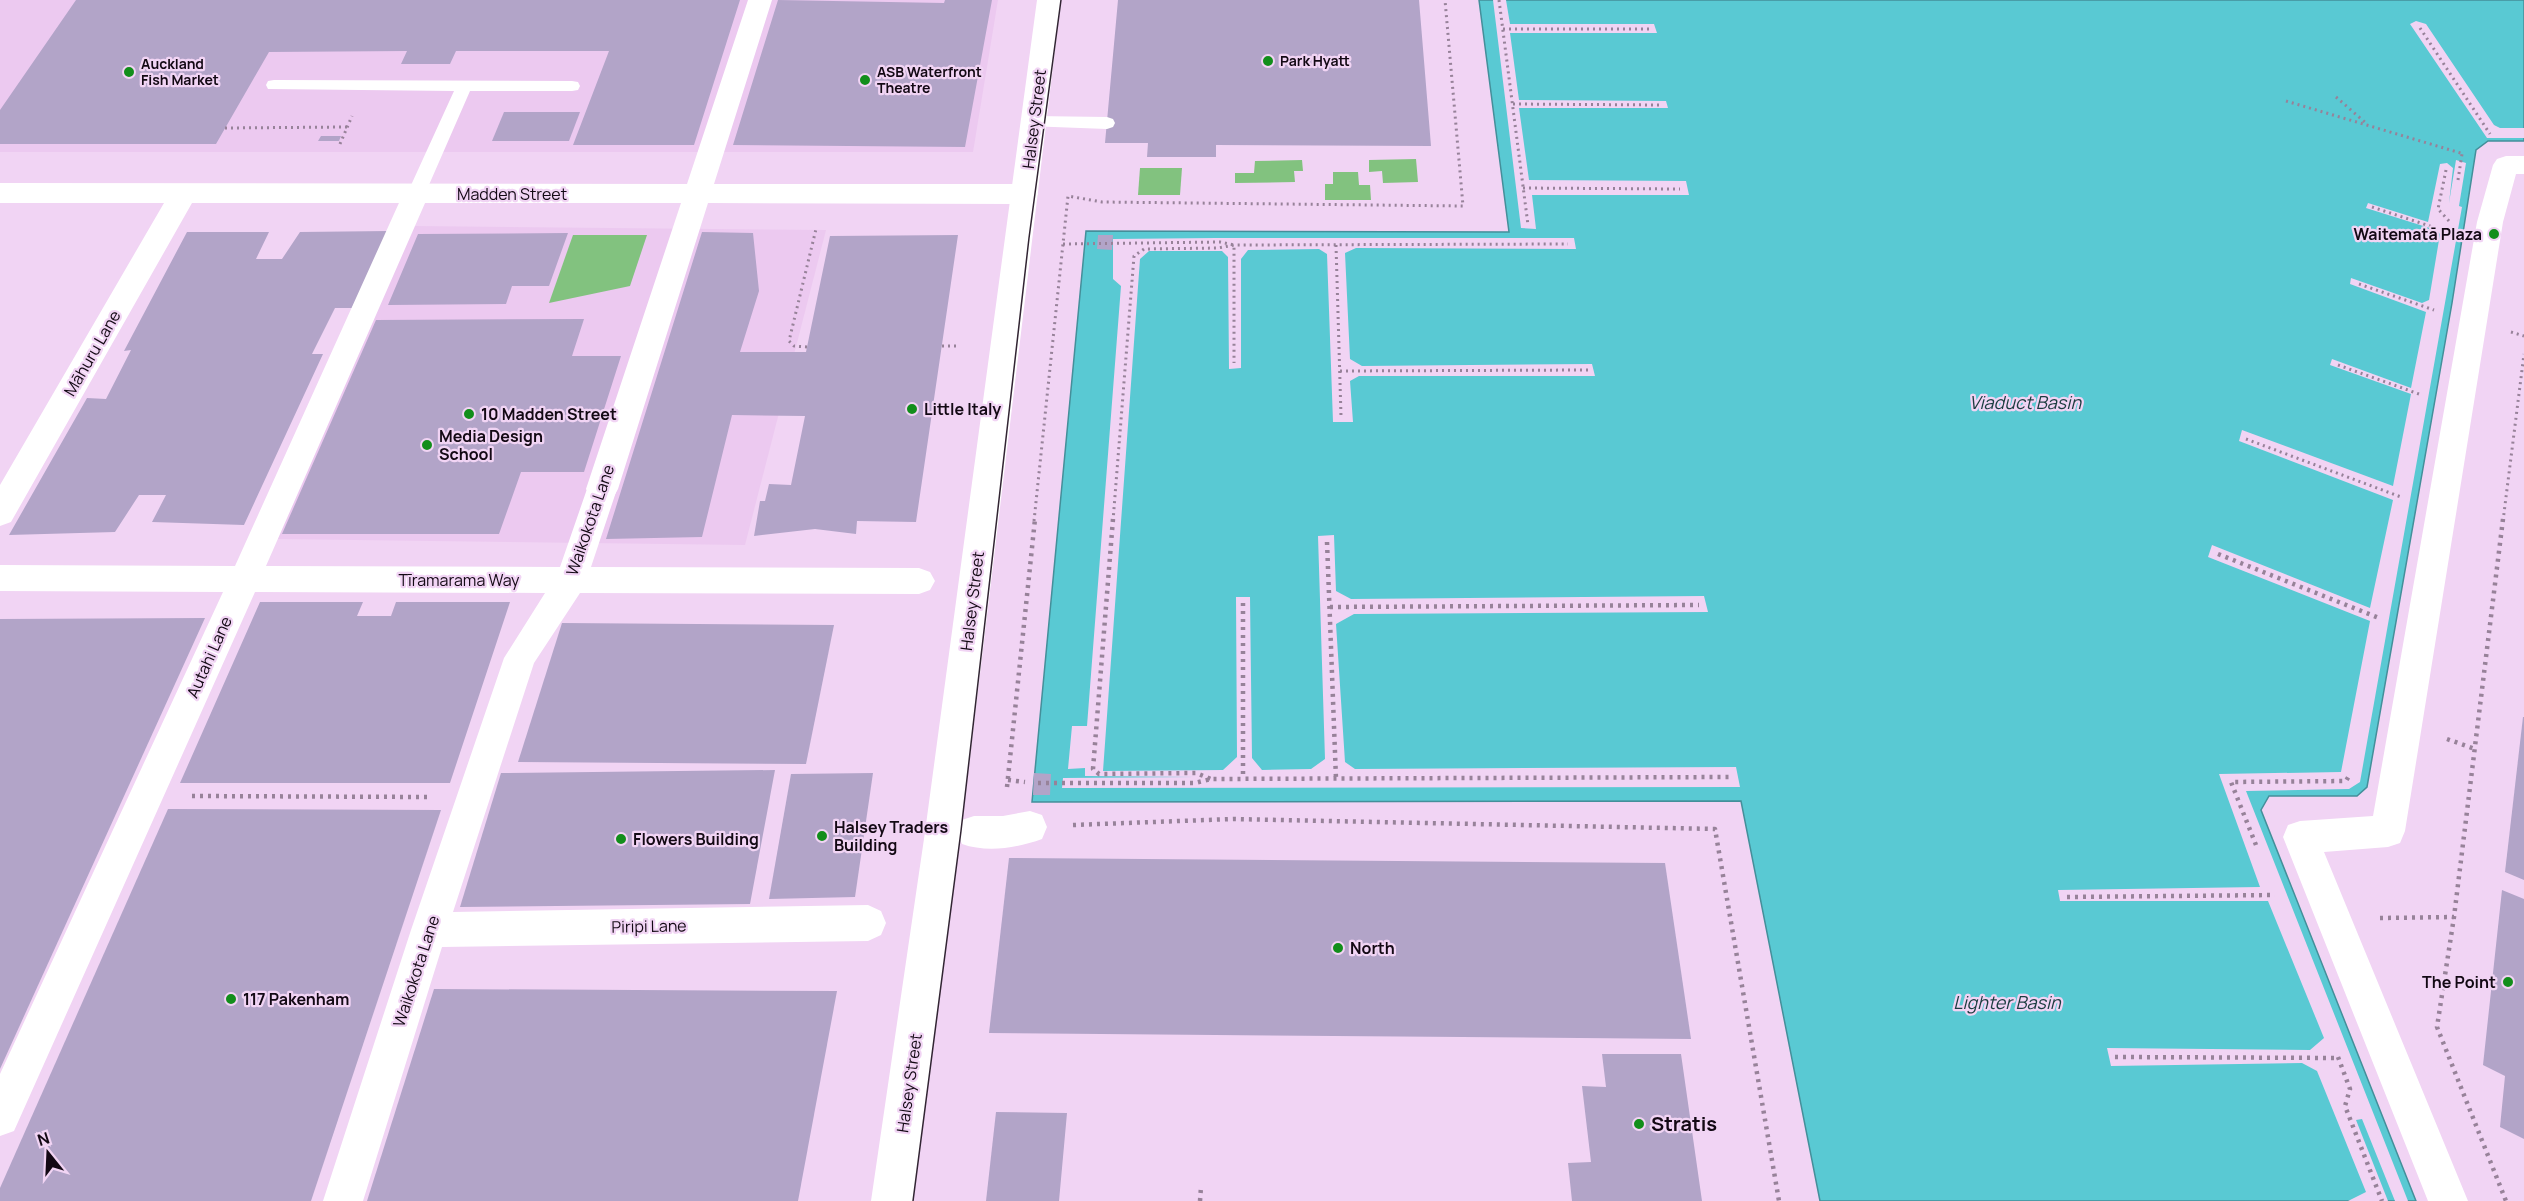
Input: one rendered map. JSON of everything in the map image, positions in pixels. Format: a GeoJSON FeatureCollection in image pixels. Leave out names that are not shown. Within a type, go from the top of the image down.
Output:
{"type":"FeatureCollection","features":[{"type":"Feature","properties":{"kind":"street","name":"Waikokota Lane"},"geometry":{"type":"LineString","coordinates":[[343,1201],[429,930],[520,658],[571,580],[760,0]]}},
{"type":"Feature","properties":{"kind":"street","name":"Halsey Street"},"geometry":{"type":"LineString","coordinates":[[892,1201],[941,844],[1049,0]]}},
{"type":"Feature","properties":{"kind":"street"},"geometry":{"type":"LineString","coordinates":[[2448,1201],[2300,837],[2388,831],[2490,222],[2506,165],[2524,165]]}},
{"type":"Feature","properties":{"kind":"street","name":"Madden Street"},"geometry":{"type":"LineString","coordinates":[[0,194],[1024,194]]}},
{"type":"Feature","properties":{"kind":"street","name":"Māhuru Lane"},"geometry":{"type":"LineString","coordinates":[[0,513],[183,194]]}},
{"type":"Feature","properties":{"kind":"street","name":"Autahi Lane"},"geometry":{"type":"LineString","coordinates":[[0,1117],[245,579],[416,194]]}},
{"type":"Feature","properties":{"kind":"street","name":"Tīramarama Way"},"geometry":{"type":"LineString","coordinates":[[0,578],[919,581]]}},
{"type":"Feature","properties":{"kind":"street","name":"Piripi Lane"},"geometry":{"type":"LineString","coordinates":[[429,930],[868,923]]}},
{"type":"Feature","properties":{"kind":"lane"},"geometry":{"type":"LineString","coordinates":[[274,85],[572,87]]}},
{"type":"Feature","properties":{"kind":"lane"},"geometry":{"type":"LineString","coordinates":[[416,194],[464,86]]}},
{"type":"Feature","properties":{"kind":"lane"},"geometry":{"type":"LineString","coordinates":[[1033,122],[1107,123]]}},
{"type":"Feature","properties":{"kind":"path"},"geometry":{"type":"LineString","coordinates":[[1445,0],[1463,206],[1102,202],[1068,196],[1002,831],[1233,819],[1714,829],[1779,1201]]}},
{"type":"Feature","properties":{"kind":"path"},"geometry":{"type":"LineString","coordinates":[[1499,0],[1528,225]]}},
{"type":"Feature","properties":{"kind":"path"},"geometry":{"type":"LineString","coordinates":[[2420,28],[2491,134]]}},
{"type":"Feature","properties":{"kind":"path"},"geometry":{"type":"LineString","coordinates":[[1503,29],[1649,29]]}},
{"type":"Feature","properties":{"kind":"path"},"geometry":{"type":"LineString","coordinates":[[2336,97],[2368,125]]}},
{"type":"Feature","properties":{"kind":"path"},"geometry":{"type":"LineString","coordinates":[[2286,101],[2469,156]]}},
{"type":"Feature","properties":{"kind":"path"},"geometry":{"type":"LineString","coordinates":[[1513,105],[1662,105]]}},
{"type":"Feature","properties":{"kind":"path"},"geometry":{"type":"LineString","coordinates":[[225,128],[346,127]]}},
{"type":"Feature","properties":{"kind":"path"},"geometry":{"type":"LineString","coordinates":[[2461,162],[2462,154]]}},
{"type":"Feature","properties":{"kind":"path"},"geometry":{"type":"LineString","coordinates":[[2446,170],[2438,209],[2450,223]]}},
{"type":"Feature","properties":{"kind":"path"},"geometry":{"type":"LineString","coordinates":[[1523,188],[1680,189]]}},
{"type":"Feature","properties":{"kind":"path"},"geometry":{"type":"LineString","coordinates":[[2372,207],[2448,232]]}},
{"type":"Feature","properties":{"kind":"path"},"geometry":{"type":"LineString","coordinates":[[2446,243],[2453,213]]}},
{"type":"Feature","properties":{"kind":"path"},"geometry":{"type":"LineString","coordinates":[[807,347],[794,346],[789,341],[818,223]]}},
{"type":"Feature","properties":{"kind":"path"},"geometry":{"type":"LineString","coordinates":[[1063,244],[1217,242],[1234,245],[1568,244]]}},
{"type":"Feature","properties":{"kind":"path"},"geometry":{"type":"LineString","coordinates":[[1234,245],[1234,363]]}},
{"type":"Feature","properties":{"kind":"path"},"geometry":{"type":"LineString","coordinates":[[1211,779],[1197,773],[1099,774],[1094,769],[1134,256],[1144,249],[1218,248],[1234,245]]}},
{"type":"Feature","properties":{"kind":"path"},"geometry":{"type":"LineString","coordinates":[[1336,245],[1341,416]]}},
{"type":"Feature","properties":{"kind":"path"},"geometry":{"type":"LineString","coordinates":[[2359,284],[2434,310]]}},
{"type":"Feature","properties":{"kind":"path"},"geometry":{"type":"LineString","coordinates":[[2432,320],[2436,299]]}},
{"type":"Feature","properties":{"kind":"path"},"geometry":{"type":"LineString","coordinates":[[942,346],[956,346]]}},
{"type":"Feature","properties":{"kind":"path"},"geometry":{"type":"LineString","coordinates":[[2506,1201],[2438,1027],[2454,917],[2524,354]]}},
{"type":"Feature","properties":{"kind":"path"},"geometry":{"type":"LineString","coordinates":[[2338,365],[2419,394]]}},
{"type":"Feature","properties":{"kind":"path"},"geometry":{"type":"LineString","coordinates":[[1340,371],[1588,370]]}},
{"type":"Feature","properties":{"kind":"path"},"geometry":{"type":"LineString","coordinates":[[2417,406],[2421,384]]}},
{"type":"Feature","properties":{"kind":"path"},"geometry":{"type":"LineString","coordinates":[[2246,438],[2401,497]]}},
{"type":"Feature","properties":{"kind":"path"},"geometry":{"type":"LineString","coordinates":[[2399,508],[2403,486]]}},
{"type":"Feature","properties":{"kind":"path"},"geometry":{"type":"LineString","coordinates":[[1327,542],[1336,779]]}},
{"type":"Feature","properties":{"kind":"path"},"geometry":{"type":"LineString","coordinates":[[2218,554],[2379,618]]}},
{"type":"Feature","properties":{"kind":"path"},"geometry":{"type":"LineString","coordinates":[[1243,603],[1243,778]]}},
{"type":"Feature","properties":{"kind":"path"},"geometry":{"type":"LineString","coordinates":[[1330,607],[1699,605]]}},
{"type":"Feature","properties":{"kind":"path"},"geometry":{"type":"LineString","coordinates":[[2377,630],[2381,608]]}},
{"type":"Feature","properties":{"kind":"path"},"geometry":{"type":"LineString","coordinates":[[2259,854],[2231,782],[2346,781],[2351,773]]}},
{"type":"Feature","properties":{"kind":"path"},"geometry":{"type":"LineString","coordinates":[[1008,780],[1063,783],[1195,783],[1211,779],[1243,778],[1731,777]]}},
{"type":"Feature","properties":{"kind":"path"},"geometry":{"type":"LineString","coordinates":[[146,796],[474,797]]}},
{"type":"Feature","properties":{"kind":"path"},"geometry":{"type":"LineString","coordinates":[[2271,885],[2280,906]]}},
{"type":"Feature","properties":{"kind":"path"},"geometry":{"type":"LineString","coordinates":[[2067,897],[2275,895]]}},
{"type":"Feature","properties":{"kind":"path"},"geometry":{"type":"LineString","coordinates":[[2376,918],[2454,917]]}},
{"type":"Feature","properties":{"kind":"path"},"geometry":{"type":"LineString","coordinates":[[2334,1047],[2350,1089],[2345,1107],[2382,1201]]}},
{"type":"Feature","properties":{"kind":"path"},"geometry":{"type":"LineString","coordinates":[[2115,1057],[2338,1058]]}},
{"type":"Feature","properties":{"kind":"path"},"geometry":{"type":"LineString","coordinates":[[1200,1201],[1201,1187]]}},
{"type":"Feature","properties":{"kind":"shaded area"},"geometry":{"type":"Polygon","coordinates":[[[0,0],[998,0],[973,152],[0,152],[0,0]]]}},
{"type":"Feature","properties":{"kind":"shaded area"},"geometry":{"type":"Polygon","coordinates":[[[1416,159],[1418,182],[1383,183],[1382,171],[1369,172],[1369,160],[1416,159]]]}},
{"type":"Feature","properties":{"kind":"shaded area"},"geometry":{"type":"Polygon","coordinates":[[[1302,160],[1303,171],[1294,171],[1295,182],[1235,183],[1235,173],[1254,173],[1255,161],[1302,160]]]}},
{"type":"Feature","properties":{"kind":"shaded area"},"geometry":{"type":"Polygon","coordinates":[[[1140,168],[1182,168],[1180,195],[1138,195],[1140,168]]]}},
{"type":"Feature","properties":{"kind":"shaded area"},"geometry":{"type":"Polygon","coordinates":[[[1333,172],[1358,172],[1359,185],[1370,185],[1371,200],[1325,200],[1325,184],[1333,184],[1333,172]]]}},
{"type":"Feature","properties":{"kind":"shaded area"},"geometry":{"type":"Polygon","coordinates":[[[414,226],[826,230],[745,545],[277,539],[414,226]]]}},
{"type":"Feature","properties":{"kind":"shaded area"},"geometry":{"type":"Polygon","coordinates":[[[573,235],[647,235],[630,286],[549,303],[573,235]]]}},
{"type":"Feature","properties":{"kind":"water","name":"Viaduct Basin"},"geometry":{"type":"Polygon","coordinates":[[[1479,0],[2524,0],[2524,141],[2488,141],[2476,150],[2452,303],[2367,787],[2357,796],[2269,796],[2261,810],[2416,1201],[1820,1201],[1741,801],[1032,802],[1086,231],[1509,232],[1479,0]]]}},
{"type":"Feature","properties":{"kind":"pier"},"geometry":{"type":"Polygon","coordinates":[[[1493,0],[1506,0],[1510,24],[1654,24],[1657,33],[1510,33],[1519,100],[1666,101],[1668,108],[1519,108],[1529,180],[1686,181],[1689,195],[1532,195],[1536,229],[1521,228],[1493,0]]]}},
{"type":"Feature","properties":{"kind":"pier"},"geometry":{"type":"Polygon","coordinates":[[[2416,21],[2426,24],[2494,125],[2500,128],[2524,128],[2524,138],[2487,138],[2410,24],[2416,21]]]}},
{"type":"Feature","properties":{"kind":"pier"},"geometry":{"type":"Polygon","coordinates":[[[2456,160],[2466,163],[2459,206],[2462,207],[2360,782],[2349,789],[2246,791],[2408,1201],[2395,1201],[2362,1119],[2356,1120],[2388,1201],[2348,1201],[2366,1192],[2317,1071],[2302,1063],[2111,1066],[2107,1048],[2310,1050],[2324,1038],[2268,901],[2060,901],[2058,890],[2260,887],[2219,774],[2341,772],[2370,621],[2208,557],[2212,545],[2370,608],[2393,500],[2239,441],[2242,430],[2393,486],[2411,394],[2330,365],[2332,359],[2411,388],[2426,312],[2350,284],[2351,278],[2422,303],[2429,300],[2440,234],[2436,230],[2366,208],[2368,203],[2428,222],[2440,164],[2447,163],[2453,168],[2449,203],[2456,160]]]}},
{"type":"Feature","properties":{"kind":"pier"},"geometry":{"type":"Polygon","coordinates":[[[1574,238],[1576,249],[1356,248],[1345,253],[1350,359],[1362,366],[1592,364],[1595,376],[1359,376],[1350,381],[1353,422],[1333,422],[1327,254],[1319,249],[1248,250],[1241,259],[1241,368],[1229,369],[1228,257],[1222,251],[1149,251],[1140,259],[1103,771],[1223,770],[1237,757],[1236,597],[1250,597],[1252,758],[1262,770],[1311,769],[1325,759],[1318,536],[1334,535],[1336,591],[1351,599],[1704,596],[1708,612],[1354,614],[1336,624],[1345,762],[1355,769],[1736,767],[1740,787],[1062,788],[1063,778],[1195,777],[1085,776],[1085,768],[1068,769],[1072,726],[1087,726],[1121,286],[1113,279],[1113,239],[1574,238]]]}},
{"type":"Feature","properties":{"kind":"building"},"geometry":{"type":"Polygon","coordinates":[[[76,0],[740,0],[694,145],[573,145],[609,51],[456,51],[450,64],[401,64],[407,51],[269,52],[216,144],[0,144],[0,110],[76,0]]]}},
{"type":"Feature","properties":{"kind":"building","name":"ASB Waterfront Theatre"},"geometry":{"type":"Polygon","coordinates":[[[778,0],[944,3],[945,0],[992,0],[965,147],[733,145],[778,0]]]}},
{"type":"Feature","properties":{"kind":"building","name":"Park Hyatt"},"geometry":{"type":"Polygon","coordinates":[[[1118,0],[1419,0],[1431,146],[1216,145],[1216,157],[1147,157],[1148,143],[1105,143],[1118,0]]]}},
{"type":"Feature","properties":{"kind":"building"},"geometry":{"type":"Polygon","coordinates":[[[504,112],[580,112],[569,141],[492,141],[504,112]]]}},
{"type":"Feature","properties":{"kind":"building"},"geometry":{"type":"Polygon","coordinates":[[[321,136],[341,136],[339,141],[318,141],[321,136]]]}},
{"type":"Feature","properties":{"kind":"building"},"geometry":{"type":"Polygon","coordinates":[[[389,231],[352,308],[335,308],[312,354],[323,354],[244,525],[152,522],[166,495],[139,495],[115,532],[9,535],[87,398],[106,399],[131,350],[124,351],[187,232],[269,232],[256,259],[282,259],[300,232],[389,231]]]}},
{"type":"Feature","properties":{"kind":"building"},"geometry":{"type":"Polygon","coordinates":[[[702,232],[753,233],[759,291],[740,352],[806,352],[830,236],[958,235],[916,522],[857,521],[856,534],[815,529],[754,536],[760,501],[765,501],[769,484],[791,485],[805,416],[732,415],[702,537],[606,539],[702,232]]]}},
{"type":"Feature","properties":{"kind":"building"},"geometry":{"type":"Polygon","coordinates":[[[568,233],[549,286],[512,286],[506,304],[388,305],[418,234],[568,233]]]}},
{"type":"Feature","properties":{"kind":"building"},"geometry":{"type":"Polygon","coordinates":[[[1098,235],[1113,235],[1112,250],[1097,249],[1098,235]]]}},
{"type":"Feature","properties":{"kind":"building","name":"10 Madden Street"},"geometry":{"type":"Polygon","coordinates":[[[584,319],[572,356],[621,356],[584,472],[521,472],[499,534],[282,534],[376,320],[584,319]]]}},
{"type":"Feature","properties":{"kind":"building"},"geometry":{"type":"Polygon","coordinates":[[[260,602],[363,602],[357,616],[391,616],[396,602],[510,602],[450,783],[180,783],[260,602]]]}},
{"type":"Feature","properties":{"kind":"building"},"geometry":{"type":"Polygon","coordinates":[[[205,618],[0,1069],[0,619],[205,618]]]}},
{"type":"Feature","properties":{"kind":"building"},"geometry":{"type":"Polygon","coordinates":[[[562,623],[834,625],[806,764],[518,762],[562,623]]]}},
{"type":"Feature","properties":{"kind":"building"},"geometry":{"type":"Polygon","coordinates":[[[2524,717],[2524,880],[2505,872],[2524,717]]]}},
{"type":"Feature","properties":{"kind":"building","name":"Flowers Building"},"geometry":{"type":"Polygon","coordinates":[[[775,770],[750,904],[460,907],[501,773],[775,770]]]}},
{"type":"Feature","properties":{"kind":"building","name":"Halsey Traders Building"},"geometry":{"type":"Polygon","coordinates":[[[873,773],[855,897],[769,899],[791,774],[873,773]]]}},
{"type":"Feature","properties":{"kind":"building"},"geometry":{"type":"Polygon","coordinates":[[[1034,773],[1051,774],[1050,795],[1033,795],[1034,773]]]}},
{"type":"Feature","properties":{"kind":"building","name":"117 Pakenham"},"geometry":{"type":"Polygon","coordinates":[[[168,809],[441,810],[311,1201],[0,1201],[0,1188],[168,809]]]}},
{"type":"Feature","properties":{"kind":"building","name":"North"},"geometry":{"type":"Polygon","coordinates":[[[1009,858],[1665,863],[1691,1039],[989,1033],[1009,858]]]}},
{"type":"Feature","properties":{"kind":"building","name":"The Point"},"geometry":{"type":"Polygon","coordinates":[[[2502,890],[2524,899],[2524,1139],[2500,1127],[2505,1076],[2483,1065],[2502,890]]]}},
{"type":"Feature","properties":{"kind":"building"},"geometry":{"type":"Polygon","coordinates":[[[434,989],[837,991],[798,1201],[367,1201],[434,989]]]}},
{"type":"Feature","properties":{"kind":"building","name":"Stratis"},"geometry":{"type":"Polygon","coordinates":[[[1602,1054],[1681,1054],[1702,1201],[1572,1201],[1568,1163],[1591,1162],[1582,1086],[1606,1087],[1602,1054]]]}},
{"type":"Feature","properties":{"kind":"building"},"geometry":{"type":"Polygon","coordinates":[[[996,1112],[1067,1113],[1059,1201],[986,1201],[996,1112]]]}},
{"type":"Feature","properties":{"kind":"tram line"},"geometry":{"type":"LineString","coordinates":[[913,1201],[961,831],[1029,238],[1061,0]]}},
{"type":"Feature","properties":{"kind":"place","name":"Park Hyatt"},"geometry":{"type":"Point","coordinates":[1268,61]}},
{"type":"Feature","properties":{"kind":"place","name":"Auckland Fish Market"},"geometry":{"type":"Point","coordinates":[129,72]}},
{"type":"Feature","properties":{"kind":"place","name":"ASB Waterfront Theatre"},"geometry":{"type":"Point","coordinates":[865,80]}},
{"type":"Feature","properties":{"kind":"place","name":"Waitematā Plaza"},"geometry":{"type":"Point","coordinates":[2494,234]}},
{"type":"Feature","properties":{"kind":"place","name":"Little Italy"},"geometry":{"type":"Point","coordinates":[912,409]}},
{"type":"Feature","properties":{"kind":"place","name":"10 Madden Street"},"geometry":{"type":"Point","coordinates":[469,414]}},
{"type":"Feature","properties":{"kind":"place","name":"Media Design School"},"geometry":{"type":"Point","coordinates":[427,445]}},
{"type":"Feature","properties":{"kind":"place","name":"Halsey Traders Building"},"geometry":{"type":"Point","coordinates":[822,836]}},
{"type":"Feature","properties":{"kind":"place","name":"Flowers Building"},"geometry":{"type":"Point","coordinates":[621,839]}},
{"type":"Feature","properties":{"kind":"place","name":"North"},"geometry":{"type":"Point","coordinates":[1338,948]}},
{"type":"Feature","properties":{"kind":"place","name":"The Point"},"geometry":{"type":"Point","coordinates":[2508,982]}},
{"type":"Feature","properties":{"kind":"place","name":"117 Pakenham"},"geometry":{"type":"Point","coordinates":[231,999]}},
{"type":"Feature","properties":{"kind":"place","name":"Stratis"},"geometry":{"type":"Point","coordinates":[1639,1124]}},
{"type":"Feature","properties":{"kind":"water label","name":"Lighter Basin"},"geometry":{"type":"Point","coordinates":[2007,1003]}}]}
